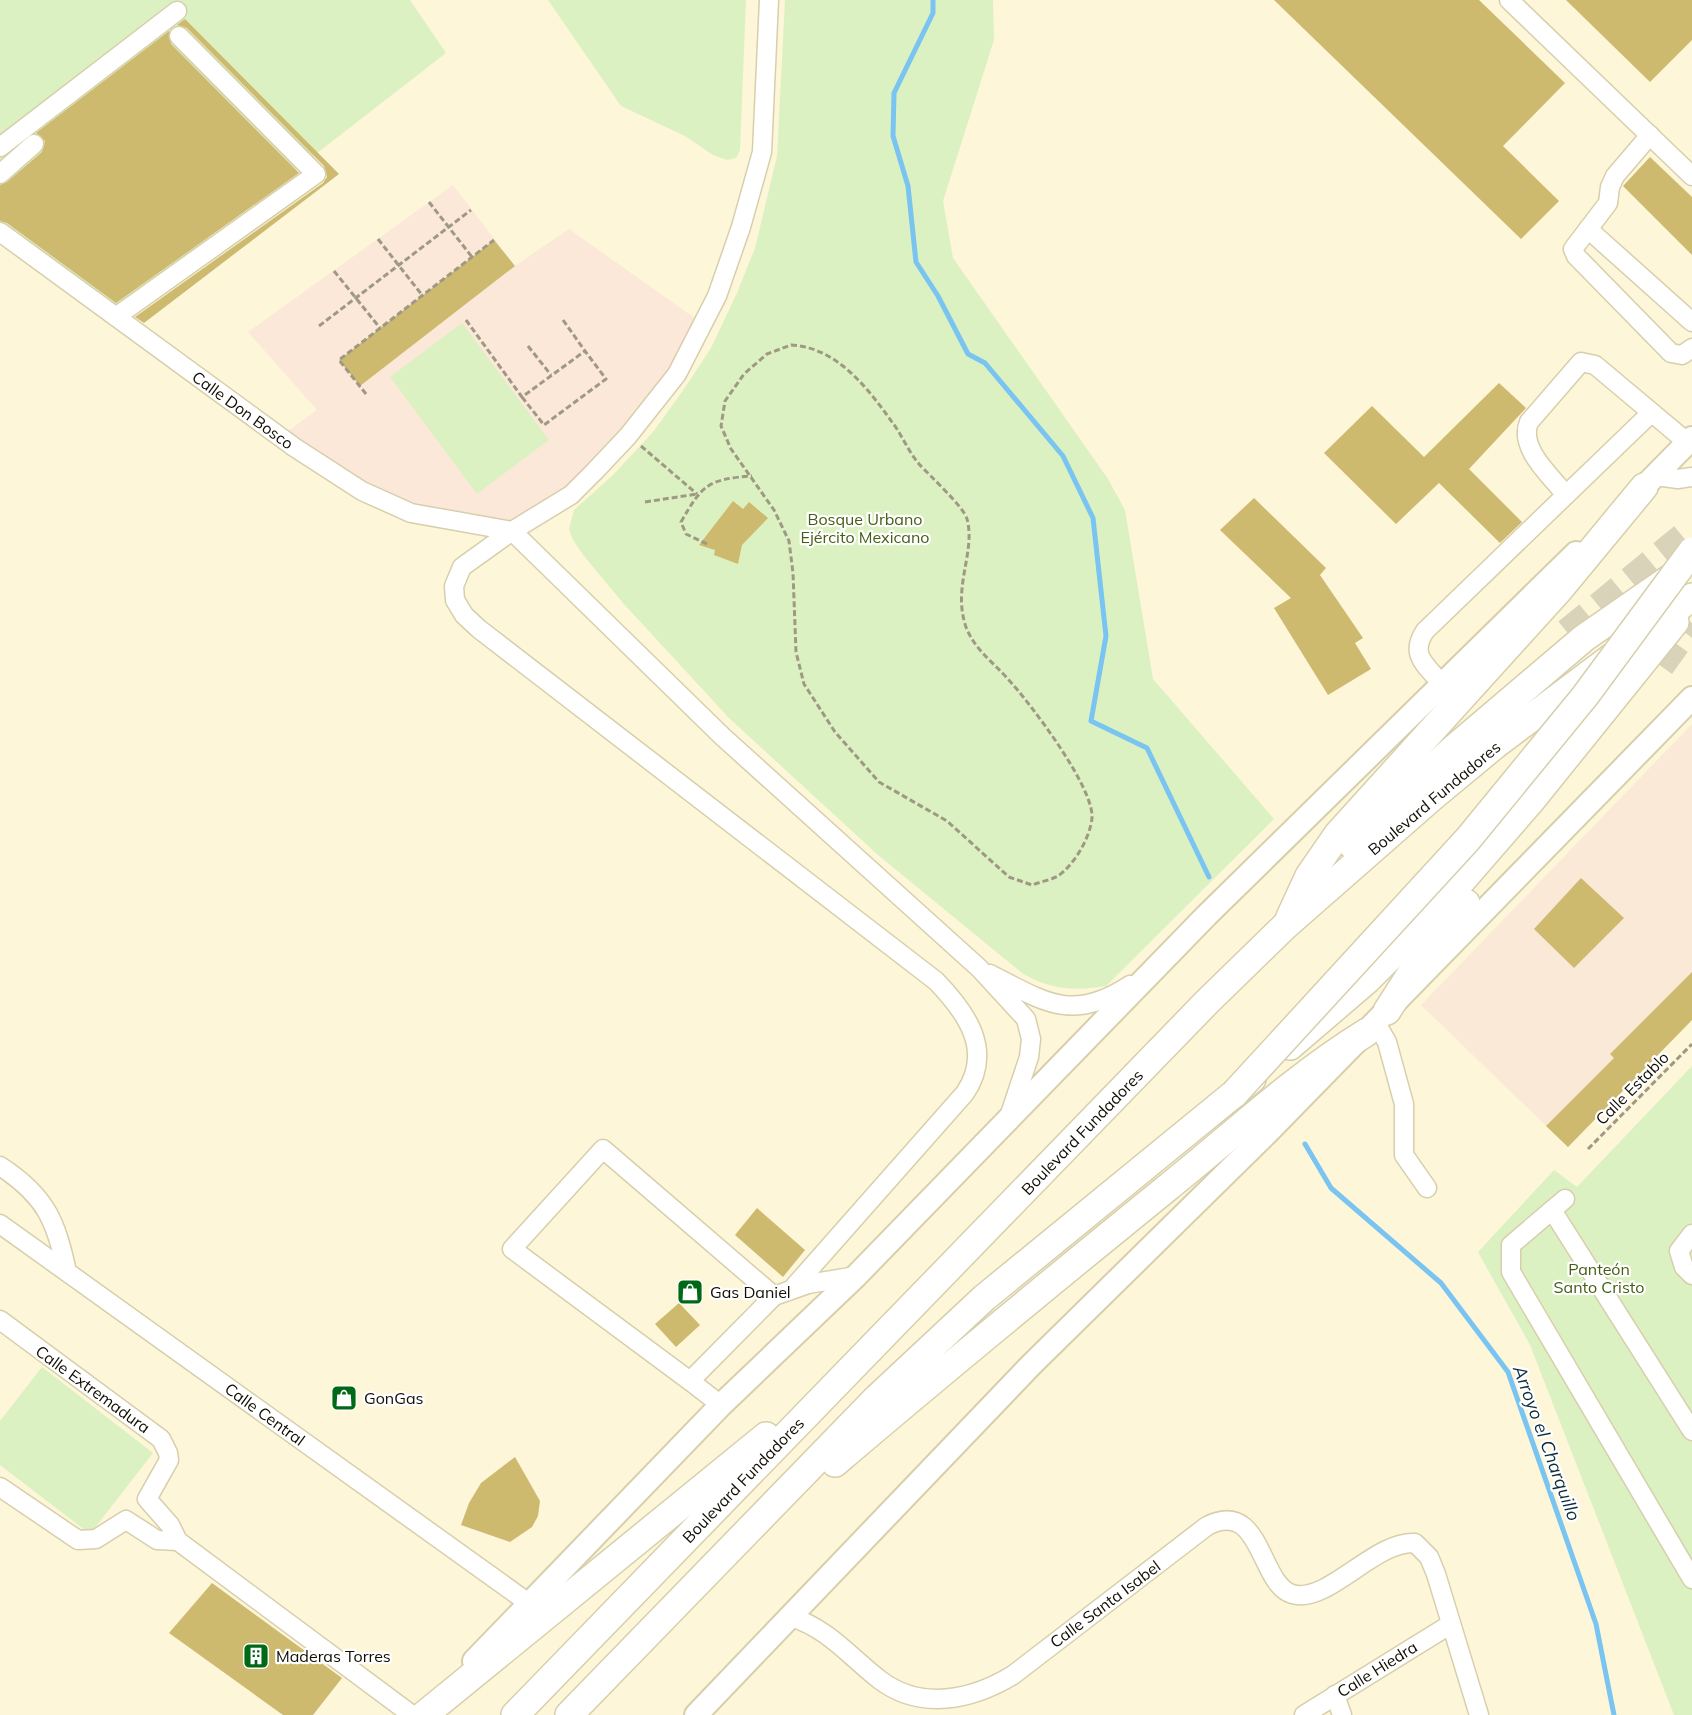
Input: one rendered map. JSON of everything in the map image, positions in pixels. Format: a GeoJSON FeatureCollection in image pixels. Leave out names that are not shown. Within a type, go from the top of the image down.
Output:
{"type":"FeatureCollection","features":[{"type":"Feature","properties":{"kind":"highway"},"geometry":{"type":"LineString","coordinates":[[1285,926],[1309,876],[1338,834],[1559,590],[1650,481]]}},
{"type":"Feature","properties":{"kind":"highway"},"geometry":{"type":"LineString","coordinates":[[1234,1094],[1468,839],[1585,696],[1692,551]]}},
{"type":"Feature","properties":{"kind":"highway"},"geometry":{"type":"LineString","coordinates":[[1322,875],[1451,751],[1584,638],[1692,563]]}},
{"type":"Feature","properties":{"kind":"highway","name":"Boulevard Fundadores"},"geometry":{"type":"LineString","coordinates":[[515,1715],[1207,1002],[1285,926],[1431,798],[1496,745],[1692,598]]}},
{"type":"Feature","properties":{"kind":"highway","name":"Boulevard Fundadores"},"geometry":{"type":"LineString","coordinates":[[569,1715],[877,1398],[984,1298],[1234,1094],[1367,980],[1432,915],[1524,810],[1692,598]]}},
{"type":"Feature","properties":{"kind":"highway"},"geometry":{"type":"LineString","coordinates":[[1285,926],[1351,832],[1436,746],[1521,668],[1567,632]]}},
{"type":"Feature","properties":{"kind":"highway"},"geometry":{"type":"LineString","coordinates":[[693,1585],[953,1362],[1260,1124],[1376,1022],[1442,931],[1506,857],[1661,666]]}},
{"type":"Feature","properties":{"kind":"highway"},"geometry":{"type":"LineString","coordinates":[[423,1715],[790,1416],[850,1371]]}},
{"type":"Feature","properties":{"kind":"main road"},"geometry":{"type":"LineString","coordinates":[[423,1715],[721,1405],[856,1276],[1207,915],[1378,750],[1690,440]]}},
{"type":"Feature","properties":{"kind":"main road"},"geometry":{"type":"LineString","coordinates":[[1376,1022],[1692,698]]}},
{"type":"Feature","properties":{"kind":"main road"},"geometry":{"type":"LineString","coordinates":[[696,1715],[1260,1124]]}},
{"type":"Feature","properties":{"kind":"street"},"geometry":{"type":"LineString","coordinates":[[769,0],[762,152],[741,227],[717,296],[677,374],[628,436],[571,495],[512,531],[462,567],[453,586],[454,600],[464,615],[936,981],[959,1005],[970,1023],[977,1060],[972,1083],[870,1204],[792,1289]]}},
{"type":"Feature","properties":{"kind":"street"},"geometry":{"type":"LineString","coordinates":[[1509,0],[1692,176]]}},
{"type":"Feature","properties":{"kind":"street"},"geometry":{"type":"LineString","coordinates":[[0,147],[177,11]]}},
{"type":"Feature","properties":{"kind":"street"},"geometry":{"type":"LineString","coordinates":[[117,316],[316,174],[179,36]]}},
{"type":"Feature","properties":{"kind":"street"},"geometry":{"type":"LineString","coordinates":[[1650,135],[1615,177],[1610,187],[1608,204],[1574,246],[1576,256],[1671,353],[1682,355],[1692,348]]}},
{"type":"Feature","properties":{"kind":"street"},"geometry":{"type":"LineString","coordinates":[[0,174],[34,144]]}},
{"type":"Feature","properties":{"kind":"street"},"geometry":{"type":"LineString","coordinates":[[1588,229],[1692,322]]}},
{"type":"Feature","properties":{"kind":"street","name":"Calle Don Bosco"},"geometry":{"type":"LineString","coordinates":[[0,232],[294,447],[362,491],[411,513],[512,531]]}},
{"type":"Feature","properties":{"kind":"street"},"geometry":{"type":"LineString","coordinates":[[1566,495],[1528,445],[1525,431],[1529,422],[1575,366],[1581,362],[1595,365],[1650,414],[1690,440]]}},
{"type":"Feature","properties":{"kind":"street"},"geometry":{"type":"LineString","coordinates":[[1442,684],[1419,658],[1419,641],[1425,631],[1650,414]]}},
{"type":"Feature","properties":{"kind":"street"},"geometry":{"type":"LineString","coordinates":[[1650,481],[1692,477]]}},
{"type":"Feature","properties":{"kind":"street"},"geometry":{"type":"LineString","coordinates":[[512,531],[723,737],[979,968],[1026,1019],[1031,1039],[1029,1057],[1009,1117]]}},
{"type":"Feature","properties":{"kind":"street"},"geometry":{"type":"LineString","coordinates":[[979,968],[1041,1000],[1059,1006],[1090,1005],[1108,1000],[1152,971]]}},
{"type":"Feature","properties":{"kind":"street"},"geometry":{"type":"LineString","coordinates":[[1376,1022],[1387,1042],[1404,1104],[1404,1155],[1427,1188]]}},
{"type":"Feature","properties":{"kind":"street"},"geometry":{"type":"LineString","coordinates":[[721,1405],[512,1249],[603,1149],[774,1296]]}},
{"type":"Feature","properties":{"kind":"street"},"geometry":{"type":"LineString","coordinates":[[0,1166],[41,1199],[54,1220],[67,1272]]}},
{"type":"Feature","properties":{"kind":"street"},"geometry":{"type":"LineString","coordinates":[[1692,1431],[1559,1205],[1510,1245],[1511,1272],[1692,1580]]}},
{"type":"Feature","properties":{"kind":"street","name":"Calle Central"},"geometry":{"type":"LineString","coordinates":[[0,1224],[530,1604]]}},
{"type":"Feature","properties":{"kind":"street"},"geometry":{"type":"LineString","coordinates":[[1692,1234],[1679,1251],[1684,1268],[1692,1275]]}},
{"type":"Feature","properties":{"kind":"street"},"geometry":{"type":"LineString","coordinates":[[690,1381],[774,1296],[808,1284],[856,1276]]}},
{"type":"Feature","properties":{"kind":"street","name":"Calle Extremadura"},"geometry":{"type":"LineString","coordinates":[[0,1320],[162,1439],[168,1453],[166,1467],[148,1493],[149,1503],[170,1525],[178,1541]]}},
{"type":"Feature","properties":{"kind":"street"},"geometry":{"type":"LineString","coordinates":[[0,1487],[78,1540],[96,1539],[125,1522],[157,1540],[178,1541],[412,1715]]}},
{"type":"Feature","properties":{"kind":"street","name":"Calle Santa Isabel"},"geometry":{"type":"LineString","coordinates":[[791,1617],[817,1626],[881,1680],[901,1692],[921,1699],[946,1699],[987,1689],[1013,1675],[1207,1526],[1219,1520],[1232,1520],[1253,1537],[1280,1585],[1287,1593],[1295,1596],[1318,1591],[1394,1546],[1415,1543],[1423,1549],[1436,1574],[1451,1624]]}},
{"type":"Feature","properties":{"kind":"street"},"geometry":{"type":"LineString","coordinates":[[1451,1624],[1479,1715]]}},
{"type":"Feature","properties":{"kind":"street","name":"Calle Hiedra"},"geometry":{"type":"LineString","coordinates":[[1304,1715],[1451,1624]]}},
{"type":"Feature","properties":{"kind":"street"},"geometry":{"type":"LineString","coordinates":[[1335,1695],[1342,1715]]}},
{"type":"Feature","properties":{"kind":"path"},"geometry":{"type":"LineString","coordinates":[[429,202],[472,257]]}},
{"type":"Feature","properties":{"kind":"path"},"geometry":{"type":"LineString","coordinates":[[319,326],[471,210]]}},
{"type":"Feature","properties":{"kind":"path"},"geometry":{"type":"LineString","coordinates":[[378,239],[422,295]]}},
{"type":"Feature","properties":{"kind":"path"},"geometry":{"type":"LineString","coordinates":[[366,394],[339,360],[494,240]]}},
{"type":"Feature","properties":{"kind":"path"},"geometry":{"type":"LineString","coordinates":[[334,271],[380,328]]}},
{"type":"Feature","properties":{"kind":"path"},"geometry":{"type":"LineString","coordinates":[[466,320],[544,425],[606,379],[563,320]]}},
{"type":"Feature","properties":{"kind":"path"},"geometry":{"type":"LineString","coordinates":[[791,345],[811,346],[832,356],[858,380],[892,421],[917,461],[966,517],[969,541],[961,595],[966,625],[978,650],[1008,679],[1052,734],[1087,795],[1092,818],[1080,851],[1058,875],[1032,885],[1009,877],[948,821],[879,782],[835,732],[804,684],[796,652],[794,584],[789,541],[774,510],[752,476],[730,449],[721,426],[725,401],[744,374],[766,354],[791,345]]}},
{"type":"Feature","properties":{"kind":"path"},"geometry":{"type":"LineString","coordinates":[[528,346],[551,375]]}},
{"type":"Feature","properties":{"kind":"path"},"geometry":{"type":"LineString","coordinates":[[522,397],[585,351]]}},
{"type":"Feature","properties":{"kind":"path"},"geometry":{"type":"LineString","coordinates":[[628,436],[697,494]]}},
{"type":"Feature","properties":{"kind":"path"},"geometry":{"type":"LineString","coordinates":[[707,544],[686,534],[681,522],[697,494],[720,478],[752,476]]}},
{"type":"Feature","properties":{"kind":"path"},"geometry":{"type":"LineString","coordinates":[[645,502],[697,494]]}},
{"type":"Feature","properties":{"kind":"path","name":"Calle Establo"},"geometry":{"type":"LineString","coordinates":[[1588,1149],[1692,1044]]}},
{"type":"Feature","properties":{"kind":"shaded area"},"geometry":{"type":"Polygon","coordinates":[[[453,185],[515,266],[569,229],[703,324],[594,472],[512,531],[411,513],[280,437],[317,410],[248,332],[453,185]]]}},
{"type":"Feature","properties":{"kind":"shaded area"},"geometry":{"type":"Polygon","coordinates":[[[1692,724],[1692,1020],[1568,1147],[1421,1005],[1692,724]]]}},
{"type":"Feature","properties":{"kind":"green space"},"geometry":{"type":"Polygon","coordinates":[[[0,0],[410,0],[446,53],[115,310],[0,228],[0,0]]]}},
{"type":"Feature","properties":{"kind":"green space"},"geometry":{"type":"Polygon","coordinates":[[[548,0],[746,0],[740,150],[736,158],[727,160],[713,155],[685,136],[621,106],[548,0]]]}},
{"type":"Feature","properties":{"kind":"green space","name":"Bosque Urbano Ejército Mexicano"},"geometry":{"type":"Polygon","coordinates":[[[785,0],[993,0],[994,40],[943,201],[953,258],[1108,479],[1125,510],[1153,679],[1274,819],[1106,986],[1073,989],[1053,986],[1032,979],[878,855],[729,718],[623,603],[584,556],[573,540],[569,529],[574,510],[613,475],[653,432],[684,389],[711,348],[737,293],[755,248],[777,156],[785,0]]]}},
{"type":"Feature","properties":{"kind":"green space"},"geometry":{"type":"Polygon","coordinates":[[[462,323],[549,440],[477,494],[390,377],[462,323]]]}},
{"type":"Feature","properties":{"kind":"green space","name":"Panteón Santo Cristo"},"geometry":{"type":"Polygon","coordinates":[[[1692,1066],[1692,1715],[1674,1715],[1530,1345],[1478,1252],[1554,1170],[1577,1187],[1692,1066]]]}},
{"type":"Feature","properties":{"kind":"green space"},"geometry":{"type":"Polygon","coordinates":[[[42,1367],[153,1453],[90,1534],[0,1465],[0,1421],[42,1367]]]}},
{"type":"Feature","properties":{"kind":"building"},"geometry":{"type":"Polygon","coordinates":[[[1274,0],[1479,0],[1565,83],[1503,146],[1559,201],[1521,239],[1274,0]]]}},
{"type":"Feature","properties":{"kind":"building"},"geometry":{"type":"Polygon","coordinates":[[[1566,0],[1692,0],[1692,40],[1650,82],[1566,0]]]}},
{"type":"Feature","properties":{"kind":"building"},"geometry":{"type":"Polygon","coordinates":[[[185,19],[339,174],[144,323],[135,317],[323,183],[327,177],[324,166],[187,28],[177,25],[185,19]]]}},
{"type":"Feature","properties":{"kind":"building"},"geometry":{"type":"Polygon","coordinates":[[[169,31],[171,44],[299,173],[116,303],[7,223],[0,221],[0,185],[7,182],[42,152],[45,141],[36,133],[169,31]]]}},
{"type":"Feature","properties":{"kind":"building"},"geometry":{"type":"Polygon","coordinates":[[[1650,157],[1692,197],[1692,255],[1623,186],[1650,157]]]}},
{"type":"Feature","properties":{"kind":"building"},"geometry":{"type":"Polygon","coordinates":[[[494,240],[515,266],[360,386],[339,360],[494,240]]]}},
{"type":"Feature","properties":{"kind":"building"},"geometry":{"type":"Polygon","coordinates":[[[1499,383],[1526,408],[1469,469],[1522,522],[1500,543],[1439,483],[1396,524],[1324,453],[1372,406],[1424,457],[1499,383]]]}},
{"type":"Feature","properties":{"kind":"building"},"geometry":{"type":"Polygon","coordinates":[[[1254,498],[1326,568],[1320,575],[1363,638],[1355,643],[1371,669],[1328,695],[1274,608],[1291,598],[1220,530],[1254,498]]]}},
{"type":"Feature","properties":{"kind":"building"},"geometry":{"type":"Polygon","coordinates":[[[733,501],[743,509],[749,502],[768,518],[742,545],[738,564],[714,555],[715,550],[699,545],[733,501]]]}},
{"type":"Feature","properties":{"kind":"building"},"geometry":{"type":"Polygon","coordinates":[[[1581,878],[1624,918],[1574,968],[1534,929],[1581,878]]]}},
{"type":"Feature","properties":{"kind":"building"},"geometry":{"type":"Polygon","coordinates":[[[1692,972],[1692,1020],[1568,1147],[1546,1126],[1614,1058],[1610,1054],[1692,972]]]}},
{"type":"Feature","properties":{"kind":"building"},"geometry":{"type":"Polygon","coordinates":[[[757,1208],[805,1250],[783,1277],[735,1235],[757,1208]]]}},
{"type":"Feature","properties":{"kind":"building"},"geometry":{"type":"Polygon","coordinates":[[[679,1303],[700,1325],[676,1347],[655,1324],[679,1303]]]}},
{"type":"Feature","properties":{"kind":"building"},"geometry":{"type":"Polygon","coordinates":[[[515,1457],[540,1501],[538,1516],[532,1527],[510,1542],[461,1525],[469,1503],[481,1483],[515,1457]]]}},
{"type":"Feature","properties":{"kind":"building","name":"Maderas Torres"},"geometry":{"type":"Polygon","coordinates":[[[212,1583],[342,1678],[313,1715],[283,1715],[169,1633],[212,1583]]]}},
{"type":"Feature","properties":{"kind":"waterway","name":"Arroyo el Charquillo"},"geometry":{"type":"LineString","coordinates":[[933,0],[933,13],[894,93],[893,136],[908,186],[916,262],[938,296],[968,354],[985,363],[1063,456],[1093,518],[1106,636],[1091,721],[1147,748],[1209,877]]}},
{"type":"Feature","properties":{"kind":"waterway","name":"Arroyo el Charquillo"},"geometry":{"type":"LineString","coordinates":[[1305,1144],[1331,1188],[1441,1283],[1508,1372],[1596,1624],[1614,1715]]}},
{"type":"Feature","properties":{"kind":"tunnel"},"geometry":{"type":"LineString","coordinates":[[1567,632],[1692,529]]}},
{"type":"Feature","properties":{"kind":"tunnel"},"geometry":{"type":"LineString","coordinates":[[1661,666],[1692,623]]}},
{"type":"Feature","properties":{"kind":"place","name":"Gas Daniel"},"geometry":{"type":"Point","coordinates":[690,1292]}},
{"type":"Feature","properties":{"kind":"place","name":"GonGas"},"geometry":{"type":"Point","coordinates":[344,1398]}},
{"type":"Feature","properties":{"kind":"place","name":"Maderas Torres"},"geometry":{"type":"Point","coordinates":[256,1656]}}]}
